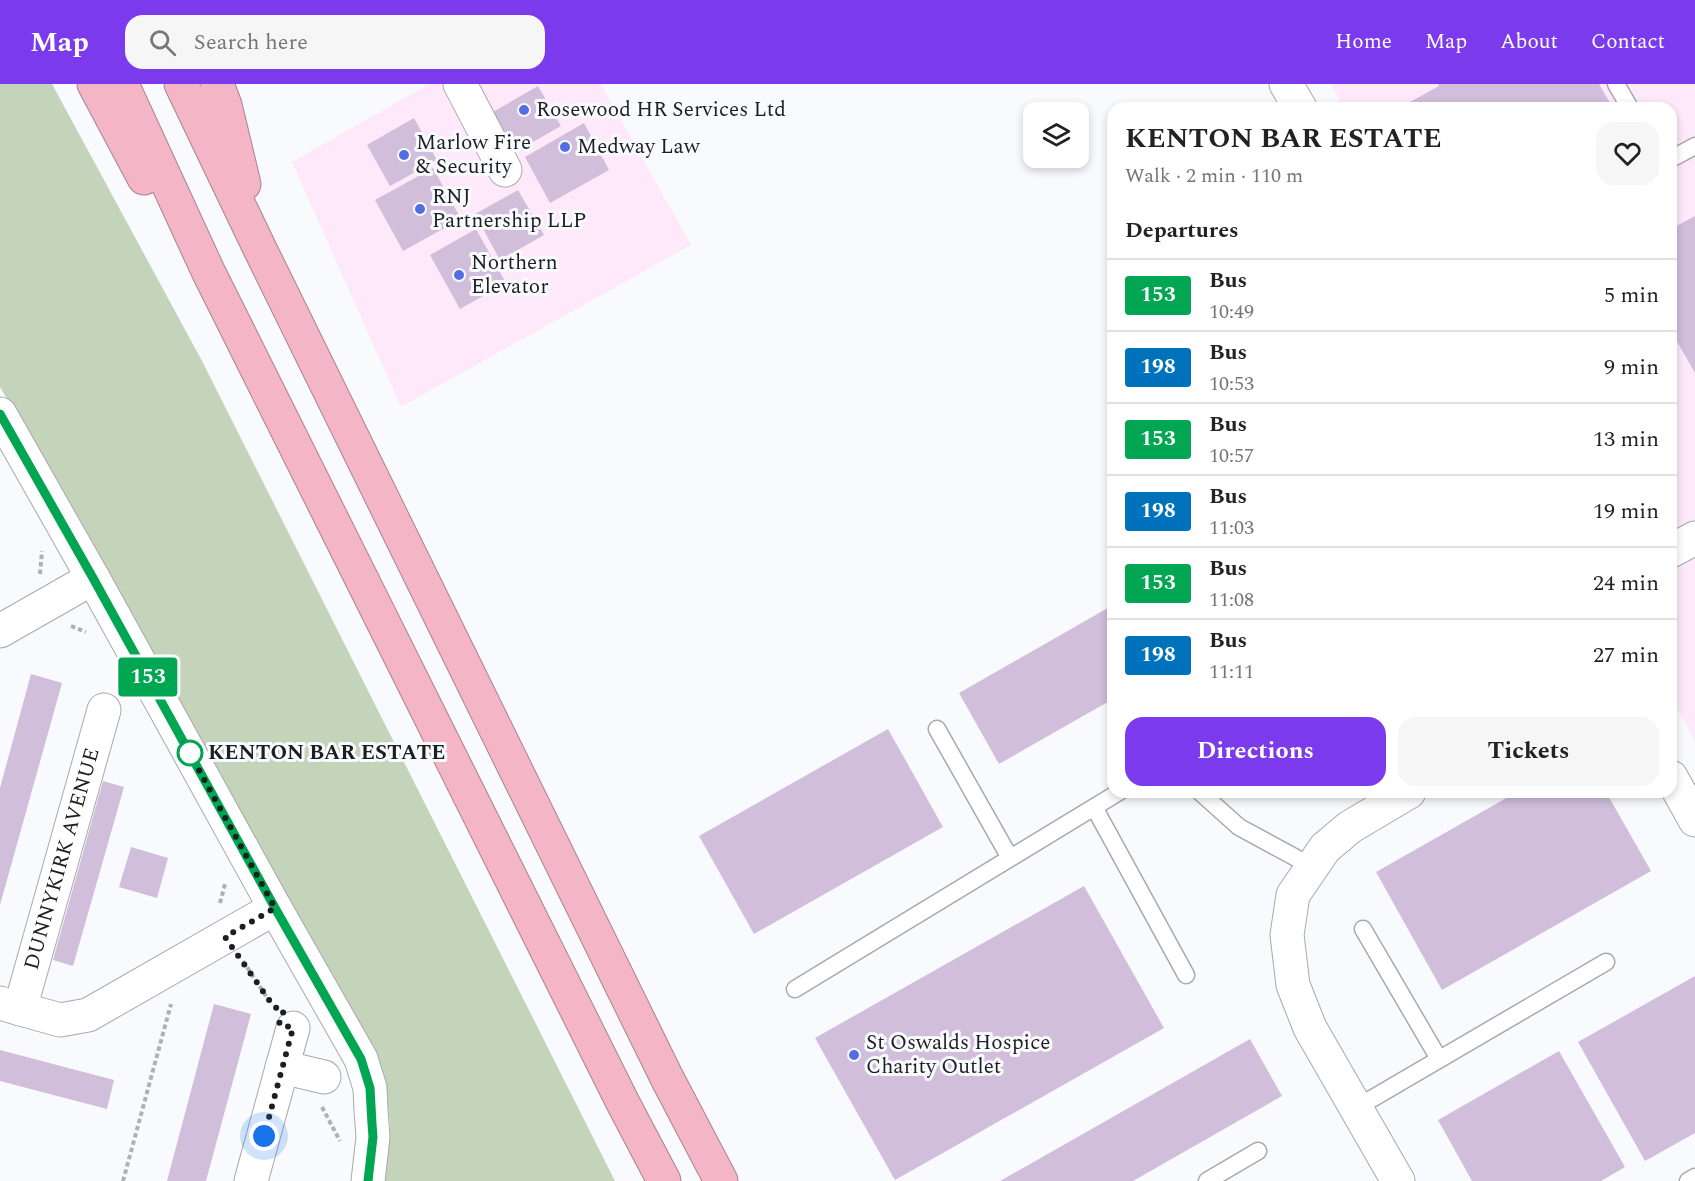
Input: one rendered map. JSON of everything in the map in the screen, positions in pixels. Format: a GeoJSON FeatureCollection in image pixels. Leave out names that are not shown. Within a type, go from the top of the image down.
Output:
{"type":"FeatureCollection","features":[{"type":"Feature","properties":{"kind":"highway"},"geometry":{"type":"LineString","coordinates":[[94,84],[139,172],[208,271]]}},
{"type":"Feature","properties":{"kind":"highway"},"geometry":{"type":"LineString","coordinates":[[122,84],[208,271],[664,1181]]}},
{"type":"Feature","properties":{"kind":"highway"},"geometry":{"type":"LineString","coordinates":[[181,84],[667,1078],[721,1181]]}},
{"type":"Feature","properties":{"kind":"highway"},"geometry":{"type":"LineString","coordinates":[[217,84],[225,105],[260,247]]}},
{"type":"Feature","properties":{"kind":"street"},"geometry":{"type":"LineString","coordinates":[[460,84],[505,170]]}},
{"type":"Feature","properties":{"kind":"street"},"geometry":{"type":"LineString","coordinates":[[1286,84],[1296,102]]}},
{"type":"Feature","properties":{"kind":"street"},"geometry":{"type":"LineString","coordinates":[[0,414],[361,1059],[370,1088],[373,1137],[368,1181]]}},
{"type":"Feature","properties":{"kind":"street"},"geometry":{"type":"LineString","coordinates":[[1677,548],[1695,538]]}},
{"type":"Feature","properties":{"kind":"street"},"geometry":{"type":"LineString","coordinates":[[0,631],[93,578]]}},
{"type":"Feature","properties":{"kind":"street","name":"DUNNYKIRK AVENUE"},"geometry":{"type":"LineString","coordinates":[[10,1006],[104,710]]}},
{"type":"Feature","properties":{"kind":"street"},"geometry":{"type":"LineString","coordinates":[[1677,788],[1695,820]]}},
{"type":"Feature","properties":{"kind":"street"},"geometry":{"type":"LineString","coordinates":[[1398,1181],[1311,1029],[1293,985],[1287,935],[1293,895],[1325,848],[1350,827],[1399,798]]}},
{"type":"Feature","properties":{"kind":"street"},"geometry":{"type":"LineString","coordinates":[[10,1006],[60,1020],[88,1015],[275,908]]}},
{"type":"Feature","properties":{"kind":"street"},"geometry":{"type":"LineString","coordinates":[[251,1181],[293,1028]]}},
{"type":"Feature","properties":{"kind":"street"},"geometry":{"type":"LineString","coordinates":[[282,1068],[319,1076]]}},
{"type":"Feature","properties":{"kind":"lane"},"geometry":{"type":"LineString","coordinates":[[1616,84],[1626,102]]}},
{"type":"Feature","properties":{"kind":"lane"},"geometry":{"type":"LineString","coordinates":[[1677,156],[1695,146]]}},
{"type":"Feature","properties":{"kind":"lane"},"geometry":{"type":"LineString","coordinates":[[937,729],[1010,858]]}},
{"type":"Feature","properties":{"kind":"lane"},"geometry":{"type":"LineString","coordinates":[[795,989],[1109,798]]}},
{"type":"Feature","properties":{"kind":"lane"},"geometry":{"type":"LineString","coordinates":[[1207,798],[1239,827],[1311,866]]}},
{"type":"Feature","properties":{"kind":"lane"},"geometry":{"type":"LineString","coordinates":[[1094,807],[1186,975]]}},
{"type":"Feature","properties":{"kind":"lane"},"geometry":{"type":"LineString","coordinates":[[1363,928],[1439,1059]]}},
{"type":"Feature","properties":{"kind":"lane"},"geometry":{"type":"LineString","coordinates":[[1356,1108],[1606,962]]}},
{"type":"Feature","properties":{"kind":"lane"},"geometry":{"type":"LineString","coordinates":[[1207,1181],[1258,1151]]}},
{"type":"Feature","properties":{"kind":"lane"},"geometry":{"type":"LineString","coordinates":[[1688,1181],[1695,1177]]}},
{"type":"Feature","properties":{"kind":"path"},"geometry":{"type":"LineString","coordinates":[[43,547],[39,582],[49,603],[60,621],[95,636]]}},
{"type":"Feature","properties":{"kind":"path"},"geometry":{"type":"LineString","coordinates":[[226,878],[216,922],[274,1007],[284,1010],[279,1024],[293,1028]]}},
{"type":"Feature","properties":{"kind":"path"},"geometry":{"type":"LineString","coordinates":[[123,1181],[183,960]]}},
{"type":"Feature","properties":{"kind":"path"},"geometry":{"type":"LineString","coordinates":[[319,1076],[312,1087],[345,1150]]}},
{"type":"Feature","properties":{"kind":"shaded area"},"geometry":{"type":"Polygon","coordinates":[[[429,84],[601,84],[691,245],[401,407],[292,162],[429,84]]]}},
{"type":"Feature","properties":{"kind":"shaded area"},"geometry":{"type":"Polygon","coordinates":[[[1331,84],[1695,84],[1695,741],[1677,708],[1677,102],[1341,102],[1331,84]]]}},
{"type":"Feature","properties":{"kind":"green space"},"geometry":{"type":"Polygon","coordinates":[[[0,84],[52,84],[202,361],[615,1181],[381,1181],[390,1125],[386,1086],[374,1048],[301,924],[109,577],[0,387],[0,84]]]}},
{"type":"Feature","properties":{"kind":"building"},"geometry":{"type":"Polygon","coordinates":[[[1438,84],[1599,84],[1610,102],[1410,102],[1439,86],[1438,84]]]}},
{"type":"Feature","properties":{"kind":"building"},"geometry":{"type":"Polygon","coordinates":[[[538,86],[561,126],[515,152],[493,112],[538,86]]]}},
{"type":"Feature","properties":{"kind":"building"},"geometry":{"type":"Polygon","coordinates":[[[414,118],[437,160],[390,186],[367,145],[414,118]]]}},
{"type":"Feature","properties":{"kind":"building"},"geometry":{"type":"Polygon","coordinates":[[[584,123],[609,170],[550,203],[525,157],[584,123]]]}},
{"type":"Feature","properties":{"kind":"building"},"geometry":{"type":"Polygon","coordinates":[[[433,168],[461,219],[403,251],[375,200],[433,168]]]}},
{"type":"Feature","properties":{"kind":"building"},"geometry":{"type":"Polygon","coordinates":[[[518,190],[544,235],[500,260],[475,214],[518,190]]]}},
{"type":"Feature","properties":{"kind":"building"},"geometry":{"type":"Polygon","coordinates":[[[1695,216],[1695,373],[1677,342],[1677,226],[1695,216]]]}},
{"type":"Feature","properties":{"kind":"building"},"geometry":{"type":"Polygon","coordinates":[[[476,229],[506,283],[460,309],[430,255],[476,229]]]}},
{"type":"Feature","properties":{"kind":"building"},"geometry":{"type":"Polygon","coordinates":[[[1107,608],[1107,702],[999,764],[959,693],[1107,608]]]}},
{"type":"Feature","properties":{"kind":"building"},"geometry":{"type":"Polygon","coordinates":[[[31,674],[62,683],[0,905],[0,788],[31,674]]]}},
{"type":"Feature","properties":{"kind":"building"},"geometry":{"type":"Polygon","coordinates":[[[888,729],[943,827],[754,934],[699,836],[888,729]]]}},
{"type":"Feature","properties":{"kind":"building"},"geometry":{"type":"Polygon","coordinates":[[[103,781],[124,787],[73,966],[53,960],[103,781]]]}},
{"type":"Feature","properties":{"kind":"building"},"geometry":{"type":"Polygon","coordinates":[[[1506,798],[1609,798],[1651,871],[1442,990],[1376,872],[1506,798]]]}},
{"type":"Feature","properties":{"kind":"building"},"geometry":{"type":"Polygon","coordinates":[[[131,847],[168,858],[157,898],[119,887],[131,847]]]}},
{"type":"Feature","properties":{"kind":"building"},"geometry":{"type":"Polygon","coordinates":[[[1084,886],[1164,1028],[895,1180],[815,1038],[1084,886]]]}},
{"type":"Feature","properties":{"kind":"building"},"geometry":{"type":"Polygon","coordinates":[[[1695,976],[1695,1133],[1645,1161],[1578,1042],[1695,976]]]}},
{"type":"Feature","properties":{"kind":"building"},"geometry":{"type":"Polygon","coordinates":[[[214,1004],[251,1014],[206,1181],[167,1181],[214,1004]]]}},
{"type":"Feature","properties":{"kind":"building"},"geometry":{"type":"Polygon","coordinates":[[[1250,1039],[1282,1096],[1133,1181],[1000,1181],[1250,1039]]]}},
{"type":"Feature","properties":{"kind":"building"},"geometry":{"type":"Polygon","coordinates":[[[0,1050],[114,1080],[107,1109],[0,1081],[0,1050]]]}},
{"type":"Feature","properties":{"kind":"building"},"geometry":{"type":"Polygon","coordinates":[[[1559,1051],[1625,1167],[1601,1181],[1472,1181],[1438,1120],[1559,1051]]]}},
{"type":"Feature","properties":{"kind":"bus line","name":"153"},"geometry":{"type":"LineString","coordinates":[[0,414],[361,1059],[370,1088],[373,1137],[368,1181]]}},
{"type":"Feature","properties":{"kind":"place","name":"Rosewood HR Services Ltd"},"geometry":{"type":"Point","coordinates":[524,110]}},
{"type":"Feature","properties":{"kind":"place","name":"Medway Law"},"geometry":{"type":"Point","coordinates":[565,147]}},
{"type":"Feature","properties":{"kind":"place","name":"Marlow Fire & Security"},"geometry":{"type":"Point","coordinates":[404,155]}},
{"type":"Feature","properties":{"kind":"place","name":"RNJ Partnership LLP"},"geometry":{"type":"Point","coordinates":[420,209]}},
{"type":"Feature","properties":{"kind":"place","name":"Northern Elevator"},"geometry":{"type":"Point","coordinates":[459,275]}},
{"type":"Feature","properties":{"kind":"place","name":"KENTON BAR ESTATE"},"geometry":{"type":"Point","coordinates":[190,753]}},
{"type":"Feature","properties":{"kind":"place","name":"St Oswalds Hospice Charity Outlet"},"geometry":{"type":"Point","coordinates":[854,1055]}},
{"type":"Feature","properties":{"kind":"route"},"geometry":{"type":"LineString","coordinates":[[190,753],[184,743],[275,908],[225,937],[274,1007],[284,1010],[279,1024],[293,1028],[264,1136]]}}]}
